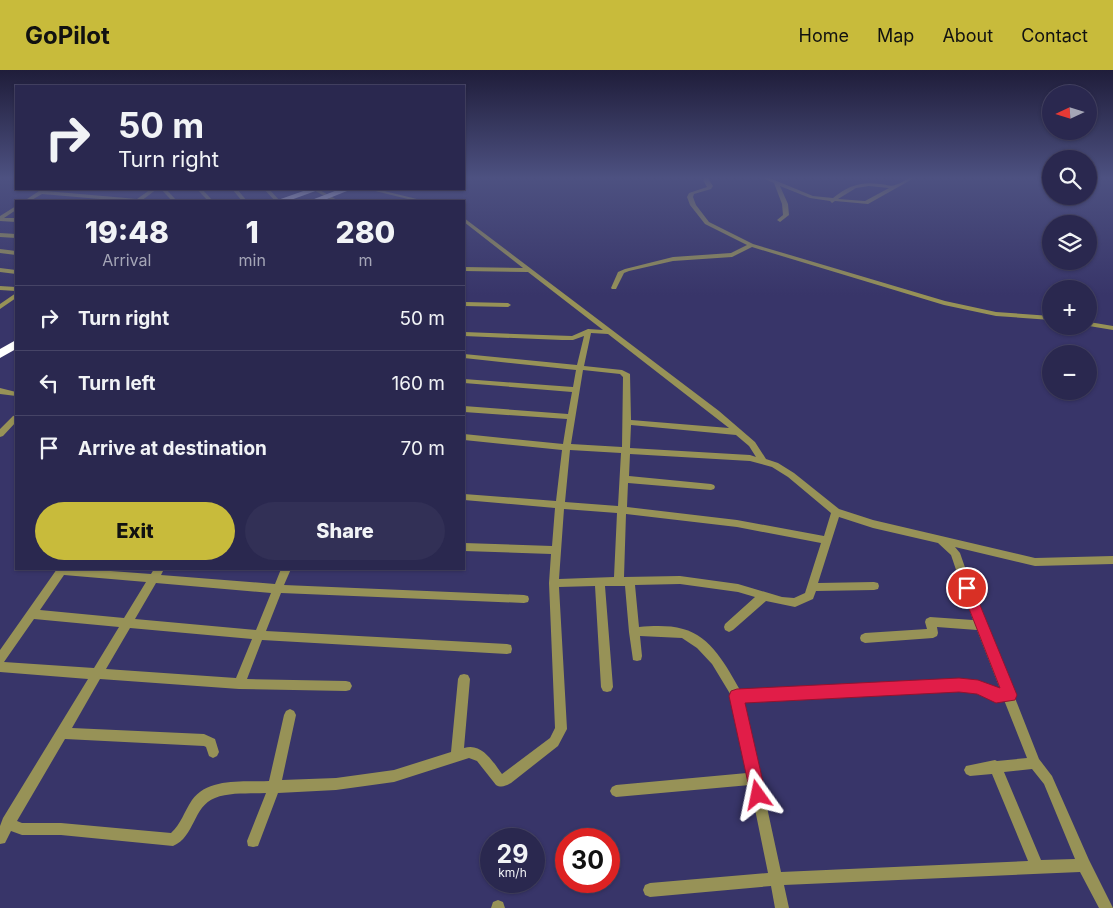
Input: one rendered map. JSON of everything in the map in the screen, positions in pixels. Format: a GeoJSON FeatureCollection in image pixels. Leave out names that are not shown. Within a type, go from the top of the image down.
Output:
{"type":"FeatureCollection","features":[{"type":"Feature","properties":{"kind":"highway"},"geometry":{"type":"LineString","coordinates":[[0,354],[15,345]]}},
{"type":"Feature","properties":{"kind":"street"},"geometry":{"type":"LineString","coordinates":[[702,216],[707,223],[751,245],[944,303],[996,314],[1042,317]]}},
{"type":"Feature","properties":{"kind":"street"},"geometry":{"type":"LineString","coordinates":[[780,220],[785,216]]}},
{"type":"Feature","properties":{"kind":"street"},"geometry":{"type":"LineString","coordinates":[[0,218],[15,220]]}},
{"type":"Feature","properties":{"kind":"street"},"geometry":{"type":"LineString","coordinates":[[465,223],[610,332],[738,432],[752,444],[762,461]]}},
{"type":"Feature","properties":{"kind":"street"},"geometry":{"type":"LineString","coordinates":[[0,234],[15,236]]}},
{"type":"Feature","properties":{"kind":"street"},"geometry":{"type":"LineString","coordinates":[[614,288],[621,272],[627,270],[673,260],[732,255],[751,245]]}},
{"type":"Feature","properties":{"kind":"street"},"geometry":{"type":"LineString","coordinates":[[0,252],[15,253]]}},
{"type":"Feature","properties":{"kind":"street"},"geometry":{"type":"LineString","coordinates":[[465,269],[527,270]]}},
{"type":"Feature","properties":{"kind":"street"},"geometry":{"type":"LineString","coordinates":[[0,270],[15,272]]}},
{"type":"Feature","properties":{"kind":"street"},"geometry":{"type":"LineString","coordinates":[[0,288],[15,290]]}},
{"type":"Feature","properties":{"kind":"street"},"geometry":{"type":"LineString","coordinates":[[0,308],[15,297]]}},
{"type":"Feature","properties":{"kind":"street"},"geometry":{"type":"LineString","coordinates":[[465,304],[508,304]]}},
{"type":"Feature","properties":{"kind":"street"},"geometry":{"type":"LineString","coordinates":[[1097,325],[1113,328]]}},
{"type":"Feature","properties":{"kind":"street"},"geometry":{"type":"LineString","coordinates":[[465,334],[573,338],[588,331],[610,332]]}},
{"type":"Feature","properties":{"kind":"street"},"geometry":{"type":"LineString","coordinates":[[8,823],[22,829],[61,829],[173,840],[182,834],[199,800],[210,792],[224,789],[336,784],[394,776],[469,752],[480,756],[500,781],[507,778],[554,742],[561,729],[554,583],[558,505],[575,390],[588,331]]}},
{"type":"Feature","properties":{"kind":"street"},"geometry":{"type":"LineString","coordinates":[[465,356],[622,372],[627,376],[626,451],[620,510],[624,582],[637,656]]}},
{"type":"Feature","properties":{"kind":"street"},"geometry":{"type":"LineString","coordinates":[[465,381],[575,390]]}},
{"type":"Feature","properties":{"kind":"street"},"geometry":{"type":"LineString","coordinates":[[0,392],[15,394]]}},
{"type":"Feature","properties":{"kind":"street"},"geometry":{"type":"LineString","coordinates":[[465,409],[571,418]]}},
{"type":"Feature","properties":{"kind":"street"},"geometry":{"type":"LineString","coordinates":[[0,434],[15,419]]}},
{"type":"Feature","properties":{"kind":"street"},"geometry":{"type":"LineString","coordinates":[[627,422],[738,432]]}},
{"type":"Feature","properties":{"kind":"street"},"geometry":{"type":"LineString","coordinates":[[465,437],[566,447],[750,458],[762,461],[791,475],[836,512],[873,524],[939,538],[958,550],[1035,562],[1113,560]]}},
{"type":"Feature","properties":{"kind":"street"},"geometry":{"type":"LineString","coordinates":[[623,479],[711,487]]}},
{"type":"Feature","properties":{"kind":"street"},"geometry":{"type":"LineString","coordinates":[[465,497],[620,510],[731,522],[827,540]]}},
{"type":"Feature","properties":{"kind":"street"},"geometry":{"type":"LineString","coordinates":[[554,583],[680,580],[738,588],[794,602],[809,596],[836,512]]}},
{"type":"Feature","properties":{"kind":"street"},"geometry":{"type":"LineString","coordinates":[[465,547],[555,550]]}},
{"type":"Feature","properties":{"kind":"street"},"geometry":{"type":"LineString","coordinates":[[958,550],[980,625],[1010,695],[1035,763],[1048,780],[1084,865],[1106,908]]}},
{"type":"Feature","properties":{"kind":"street"},"geometry":{"type":"LineString","coordinates":[[0,659],[62,570],[157,573],[278,589],[524,599]]}},
{"type":"Feature","properties":{"kind":"street"},"geometry":{"type":"LineString","coordinates":[[239,684],[286,570]]}},
{"type":"Feature","properties":{"kind":"street"},"geometry":{"type":"LineString","coordinates":[[0,838],[157,573]]}},
{"type":"Feature","properties":{"kind":"street"},"geometry":{"type":"LineString","coordinates":[[600,582],[607,687]]}},
{"type":"Feature","properties":{"kind":"street"},"geometry":{"type":"LineString","coordinates":[[812,587],[874,586]]}},
{"type":"Feature","properties":{"kind":"street"},"geometry":{"type":"LineString","coordinates":[[729,628],[764,596]]}},
{"type":"Feature","properties":{"kind":"street"},"geometry":{"type":"LineString","coordinates":[[31,614],[361,643],[507,649]]}},
{"type":"Feature","properties":{"kind":"street"},"geometry":{"type":"LineString","coordinates":[[865,638],[933,633],[930,622],[980,625]]}},
{"type":"Feature","properties":{"kind":"street"},"geometry":{"type":"LineString","coordinates":[[634,632],[683,633],[709,653],[727,677],[737,696],[782,908]]}},
{"type":"Feature","properties":{"kind":"street"},"geometry":{"type":"LineString","coordinates":[[0,667],[239,684],[346,686]]}},
{"type":"Feature","properties":{"kind":"street"},"geometry":{"type":"LineString","coordinates":[[458,754],[464,678]]}},
{"type":"Feature","properties":{"kind":"street"},"geometry":{"type":"LineString","coordinates":[[737,696],[959,685],[978,687],[996,695],[1010,695]]}},
{"type":"Feature","properties":{"kind":"street"},"geometry":{"type":"LineString","coordinates":[[253,841],[274,788],[290,714]]}},
{"type":"Feature","properties":{"kind":"street"},"geometry":{"type":"LineString","coordinates":[[61,733],[204,740],[211,743],[213,752]]}},
{"type":"Feature","properties":{"kind":"street"},"geometry":{"type":"LineString","coordinates":[[970,770],[1035,763]]}},
{"type":"Feature","properties":{"kind":"street"},"geometry":{"type":"LineString","coordinates":[[995,766],[1037,867]]}},
{"type":"Feature","properties":{"kind":"street"},"geometry":{"type":"LineString","coordinates":[[616,791],[754,778]]}},
{"type":"Feature","properties":{"kind":"street"},"geometry":{"type":"LineString","coordinates":[[650,890],[776,879],[1084,865]]}},
{"type":"Feature","properties":{"kind":"route"},"geometry":{"type":"LineString","coordinates":[[758,795],[737,696],[959,685],[978,687],[996,695],[1010,695],[980,625],[967,588]]}}]}
